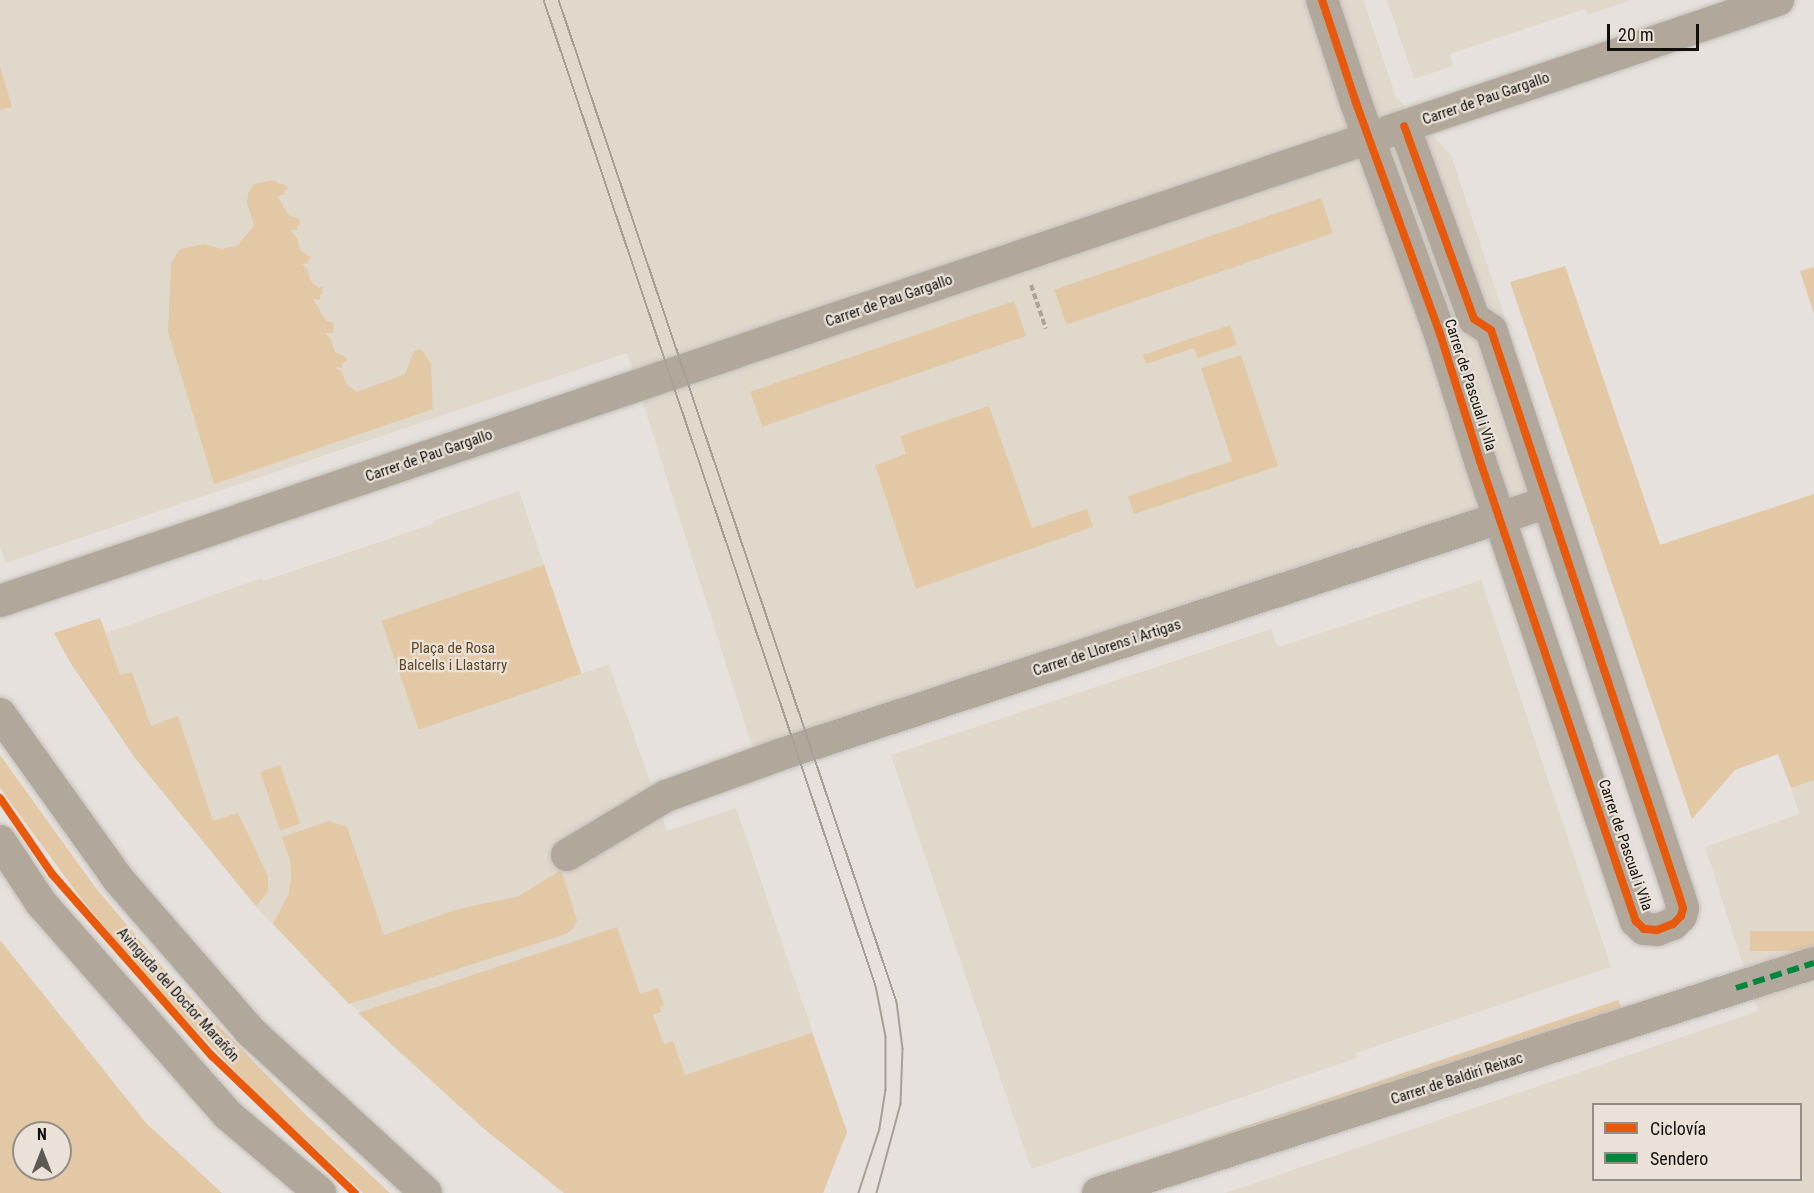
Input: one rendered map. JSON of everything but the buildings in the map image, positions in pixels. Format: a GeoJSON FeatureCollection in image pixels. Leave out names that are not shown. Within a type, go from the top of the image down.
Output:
{"type":"FeatureCollection","features":[{"type":"Feature","properties":{"kind":"street","name":"Carrer de Pascual i Vila"},"geometry":{"type":"LineString","coordinates":[[1322,0],[1440,334],[1499,518],[1636,921],[1644,929],[1658,930],[1673,924],[1681,916],[1683,908],[1491,330],[1474,319],[1404,126]]}},
{"type":"Feature","properties":{"kind":"street","name":"Carrer de Pau Gargallo"},"geometry":{"type":"LineString","coordinates":[[0,601],[1778,0]]}},
{"type":"Feature","properties":{"kind":"street"},"geometry":{"type":"LineString","coordinates":[[1440,334],[1474,319]]}},
{"type":"Feature","properties":{"kind":"street","name":"Carrer de Llorens i Artigas"},"geometry":{"type":"LineString","coordinates":[[567,855],[666,796],[779,755],[1548,502]]}},
{"type":"Feature","properties":{"kind":"street","name":"Avinguda del Doctor Marañón"},"geometry":{"type":"LineString","coordinates":[[0,714],[118,879],[250,1031],[426,1193]]}},
{"type":"Feature","properties":{"kind":"street"},"geometry":{"type":"LineString","coordinates":[[0,841],[41,903],[228,1115],[320,1193]]}},
{"type":"Feature","properties":{"kind":"street","name":"Carrer de Baldiri Reixac"},"geometry":{"type":"LineString","coordinates":[[1098,1193],[1814,963]]}},
{"type":"Feature","properties":{"kind":"path"},"geometry":{"type":"LineString","coordinates":[[1030,282],[1046,329]]}},
{"type":"Feature","properties":{"kind":"shaded area"},"geometry":{"type":"Polygon","coordinates":[[[0,0],[1363,0],[1396,97],[1451,155],[1561,487],[754,752],[627,353],[6,563],[0,547],[0,0]]]}},
{"type":"Feature","properties":{"kind":"shaded area"},"geometry":{"type":"Polygon","coordinates":[[[1387,0],[1631,0],[1588,15],[1585,9],[1450,54],[1453,66],[1414,79],[1387,0]]]}},
{"type":"Feature","properties":{"kind":"shaded area"},"geometry":{"type":"Polygon","coordinates":[[[519,491],[581,674],[609,664],[667,831],[736,808],[847,1132],[823,1193],[564,1193],[553,1185],[394,1048],[256,907],[135,758],[70,662],[54,633],[100,618],[106,633],[262,578],[263,581],[433,524],[432,521],[519,491]]]}},
{"type":"Feature","properties":{"kind":"shaded area"},"geometry":{"type":"Polygon","coordinates":[[[1481,580],[1611,967],[1356,1053],[1357,1058],[1031,1169],[891,755],[1271,629],[1278,647],[1481,580]]]}},
{"type":"Feature","properties":{"kind":"shaded area"},"geometry":{"type":"Polygon","coordinates":[[[1814,780],[1814,1193],[1225,1193],[1758,1011],[1705,847],[1799,814],[1791,788],[1814,780]]]}},
{"type":"Feature","properties":{"kind":"green space"},"geometry":{"type":"Polygon","coordinates":[[[0,66],[12,107],[1,110],[0,107],[0,66]]]}},
{"type":"Feature","properties":{"kind":"green space"},"geometry":{"type":"Polygon","coordinates":[[[274,180],[286,185],[288,189],[284,190],[285,194],[278,196],[288,215],[299,219],[300,224],[297,230],[290,230],[297,238],[300,250],[312,258],[308,260],[309,263],[302,264],[307,269],[311,281],[318,288],[322,287],[323,294],[320,295],[320,300],[313,299],[326,321],[334,323],[333,333],[325,333],[331,340],[335,352],[346,357],[347,361],[343,363],[342,368],[335,367],[342,372],[346,384],[357,392],[405,374],[414,351],[421,349],[431,364],[433,409],[214,484],[168,332],[171,263],[180,249],[204,244],[222,249],[237,246],[254,226],[247,203],[248,193],[254,184],[274,180]]]}},
{"type":"Feature","properties":{"kind":"green space"},"geometry":{"type":"Polygon","coordinates":[[[1321,198],[1333,233],[1066,325],[1054,290],[1321,198]]]}},
{"type":"Feature","properties":{"kind":"green space"},"geometry":{"type":"Polygon","coordinates":[[[1565,266],[1660,545],[1814,494],[1814,780],[1791,788],[1778,754],[1735,770],[1692,819],[1510,282],[1565,266]]]}},
{"type":"Feature","properties":{"kind":"green space"},"geometry":{"type":"Polygon","coordinates":[[[1814,267],[1814,314],[1800,271],[1814,267]]]}},
{"type":"Feature","properties":{"kind":"green space"},"geometry":{"type":"Polygon","coordinates":[[[1014,301],[1026,336],[762,427],[750,392],[1014,301]]]}},
{"type":"Feature","properties":{"kind":"green space"},"geometry":{"type":"Polygon","coordinates":[[[1230,325],[1237,345],[1198,358],[1194,348],[1146,364],[1143,355],[1230,325]]]}},
{"type":"Feature","properties":{"kind":"green space"},"geometry":{"type":"Polygon","coordinates":[[[1241,355],[1278,466],[1134,514],[1128,496],[1232,461],[1201,368],[1241,355]]]}},
{"type":"Feature","properties":{"kind":"green space"},"geometry":{"type":"Polygon","coordinates":[[[989,406],[1032,528],[1087,509],[1093,527],[916,589],[875,465],[906,454],[900,436],[989,406]]]}},
{"type":"Feature","properties":{"kind":"green space","name":"Plaça de Rosa Balcells i Llastarry"},"geometry":{"type":"Polygon","coordinates":[[[544,565],[581,674],[419,730],[381,621],[544,565]]]}},
{"type":"Feature","properties":{"kind":"green space"},"geometry":{"type":"Polygon","coordinates":[[[100,618],[120,675],[132,672],[151,726],[178,716],[213,821],[238,813],[268,876],[268,892],[256,906],[135,758],[70,662],[54,633],[100,618]]]}},
{"type":"Feature","properties":{"kind":"green space"},"geometry":{"type":"Polygon","coordinates":[[[0,755],[95,887],[169,975],[304,1113],[390,1193],[363,1193],[253,1090],[151,983],[80,897],[0,788],[0,755]]]}},
{"type":"Feature","properties":{"kind":"green space"},"geometry":{"type":"Polygon","coordinates":[[[280,765],[300,824],[280,830],[260,772],[280,765]]]}},
{"type":"Feature","properties":{"kind":"green space"},"geometry":{"type":"Polygon","coordinates":[[[329,821],[347,827],[384,935],[455,910],[519,896],[561,870],[577,920],[574,928],[566,934],[349,1004],[273,924],[289,893],[291,878],[290,860],[282,837],[329,821]]]}},
{"type":"Feature","properties":{"kind":"green space"},"geometry":{"type":"Polygon","coordinates":[[[617,927],[640,994],[658,988],[664,1005],[660,1007],[661,1012],[653,1015],[664,1044],[673,1041],[685,1075],[812,1033],[847,1132],[823,1193],[564,1193],[483,1128],[358,1013],[617,927]]]}},
{"type":"Feature","properties":{"kind":"green space"},"geometry":{"type":"Polygon","coordinates":[[[1750,931],[1814,931],[1814,951],[1750,951],[1750,931]]]}},
{"type":"Feature","properties":{"kind":"green space"},"geometry":{"type":"Polygon","coordinates":[[[0,940],[146,1123],[222,1193],[0,1193],[0,940]]]}},
{"type":"Feature","properties":{"kind":"green space"},"geometry":{"type":"Polygon","coordinates":[[[1618,1000],[1624,1014],[1192,1165],[1190,1145],[1618,1000]]]}},
{"type":"Feature","properties":{"kind":"tram line"},"geometry":{"type":"LineString","coordinates":[[544,0],[876,986],[886,1037],[886,1090],[880,1129],[859,1193]]}},
{"type":"Feature","properties":{"kind":"tram line"},"geometry":{"type":"LineString","coordinates":[[559,0],[897,1002],[903,1049],[901,1104],[877,1193]]}},
{"type":"Feature","properties":{"kind":"marked path"},"geometry":{"type":"LineString","coordinates":[[1736,988],[1814,963]]}},
{"type":"Feature","properties":{"kind":"cycle path"},"geometry":{"type":"LineString","coordinates":[[1322,0],[1356,103],[1440,334],[1480,461],[1636,921],[1644,929],[1657,930],[1673,924],[1681,916],[1683,908],[1679,895],[1491,330],[1474,319],[1404,126]]}},
{"type":"Feature","properties":{"kind":"cycle path"},"geometry":{"type":"LineString","coordinates":[[0,798],[52,874],[212,1056],[355,1193]]}}]}
